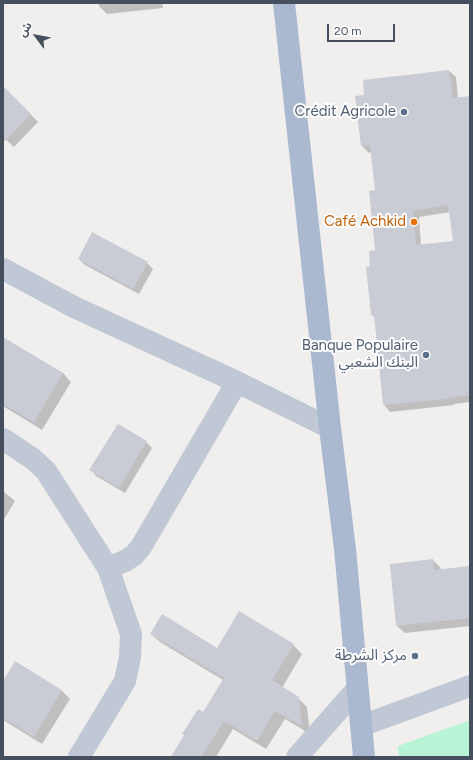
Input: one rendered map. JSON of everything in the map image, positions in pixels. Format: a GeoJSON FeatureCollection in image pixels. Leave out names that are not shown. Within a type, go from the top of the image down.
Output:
{"type":"FeatureCollection","features":[{"type":"Feature","properties":{"kind":"main road"},"geometry":{"type":"LineString","coordinates":[[284,3],[330,428],[345,549],[357,689],[360,746]]}},
{"type":"Feature","properties":{"kind":"street"},"geometry":{"type":"LineString","coordinates":[[3,269],[74,307],[237,382],[330,428]]}},
{"type":"Feature","properties":{"kind":"street"},"geometry":{"type":"LineString","coordinates":[[108,568],[125,561],[134,555],[141,547],[237,382]]}},
{"type":"Feature","properties":{"kind":"street"},"geometry":{"type":"LineString","coordinates":[[3,439],[33,459],[46,471],[108,568],[131,634],[130,657],[125,681],[78,757]]}},
{"type":"Feature","properties":{"kind":"street"},"geometry":{"type":"LineString","coordinates":[[360,746],[470,686]]}},
{"type":"Feature","properties":{"kind":"street"},"geometry":{"type":"LineString","coordinates":[[297,757],[357,689]]}},
{"type":"Feature","properties":{"kind":"green space"},"geometry":{"type":"Polygon","coordinates":[[[470,720],[470,757],[399,757],[398,746],[470,720]]]}},
{"type":"Feature","properties":{"kind":"building"},"geometry":{"type":"Polygon","coordinates":[[[449,70],[453,98],[470,96],[470,395],[448,399],[383,405],[374,315],[371,315],[366,267],[370,266],[369,251],[375,250],[369,191],[375,190],[370,145],[361,146],[355,96],[364,95],[363,80],[449,70]],[[448,205],[413,211],[416,245],[453,241],[448,205]]]}},
{"type":"Feature","properties":{"kind":"building"},"geometry":{"type":"Polygon","coordinates":[[[3,86],[31,114],[3,143],[3,86]]]}},
{"type":"Feature","properties":{"kind":"building"},"geometry":{"type":"Polygon","coordinates":[[[92,232],[148,262],[133,289],[78,259],[92,232]]]}},
{"type":"Feature","properties":{"kind":"building"},"geometry":{"type":"Polygon","coordinates":[[[3,337],[63,373],[34,422],[3,404],[3,337]]]}},
{"type":"Feature","properties":{"kind":"building"},"geometry":{"type":"Polygon","coordinates":[[[118,424],[147,441],[119,488],[89,470],[118,424]]]}},
{"type":"Feature","properties":{"kind":"building"},"geometry":{"type":"Polygon","coordinates":[[[433,559],[434,570],[470,566],[470,618],[396,626],[390,564],[433,559]]]}},
{"type":"Feature","properties":{"kind":"building"},"geometry":{"type":"Polygon","coordinates":[[[239,611],[294,644],[272,680],[299,697],[302,726],[275,711],[257,741],[224,721],[201,757],[171,757],[184,735],[182,734],[198,709],[203,712],[224,678],[150,634],[162,614],[217,648],[239,611]]]}},
{"type":"Feature","properties":{"kind":"building"},"geometry":{"type":"Polygon","coordinates":[[[15,661],[62,690],[34,737],[3,718],[3,681],[15,661]]]}},
{"type":"Feature","properties":{"kind":"place","name":"Crédit Agricole"},"geometry":{"type":"Point","coordinates":[404,112]}},
{"type":"Feature","properties":{"kind":"place","name":"Café Achkid"},"geometry":{"type":"Point","coordinates":[414,222]}},
{"type":"Feature","properties":{"kind":"place","name":"Banque Populaire البنك الشعبي"},"geometry":{"type":"Point","coordinates":[426,355]}},
{"type":"Feature","properties":{"kind":"place","name":"مركز الشرطة"},"geometry":{"type":"Point","coordinates":[415,656]}}]}
